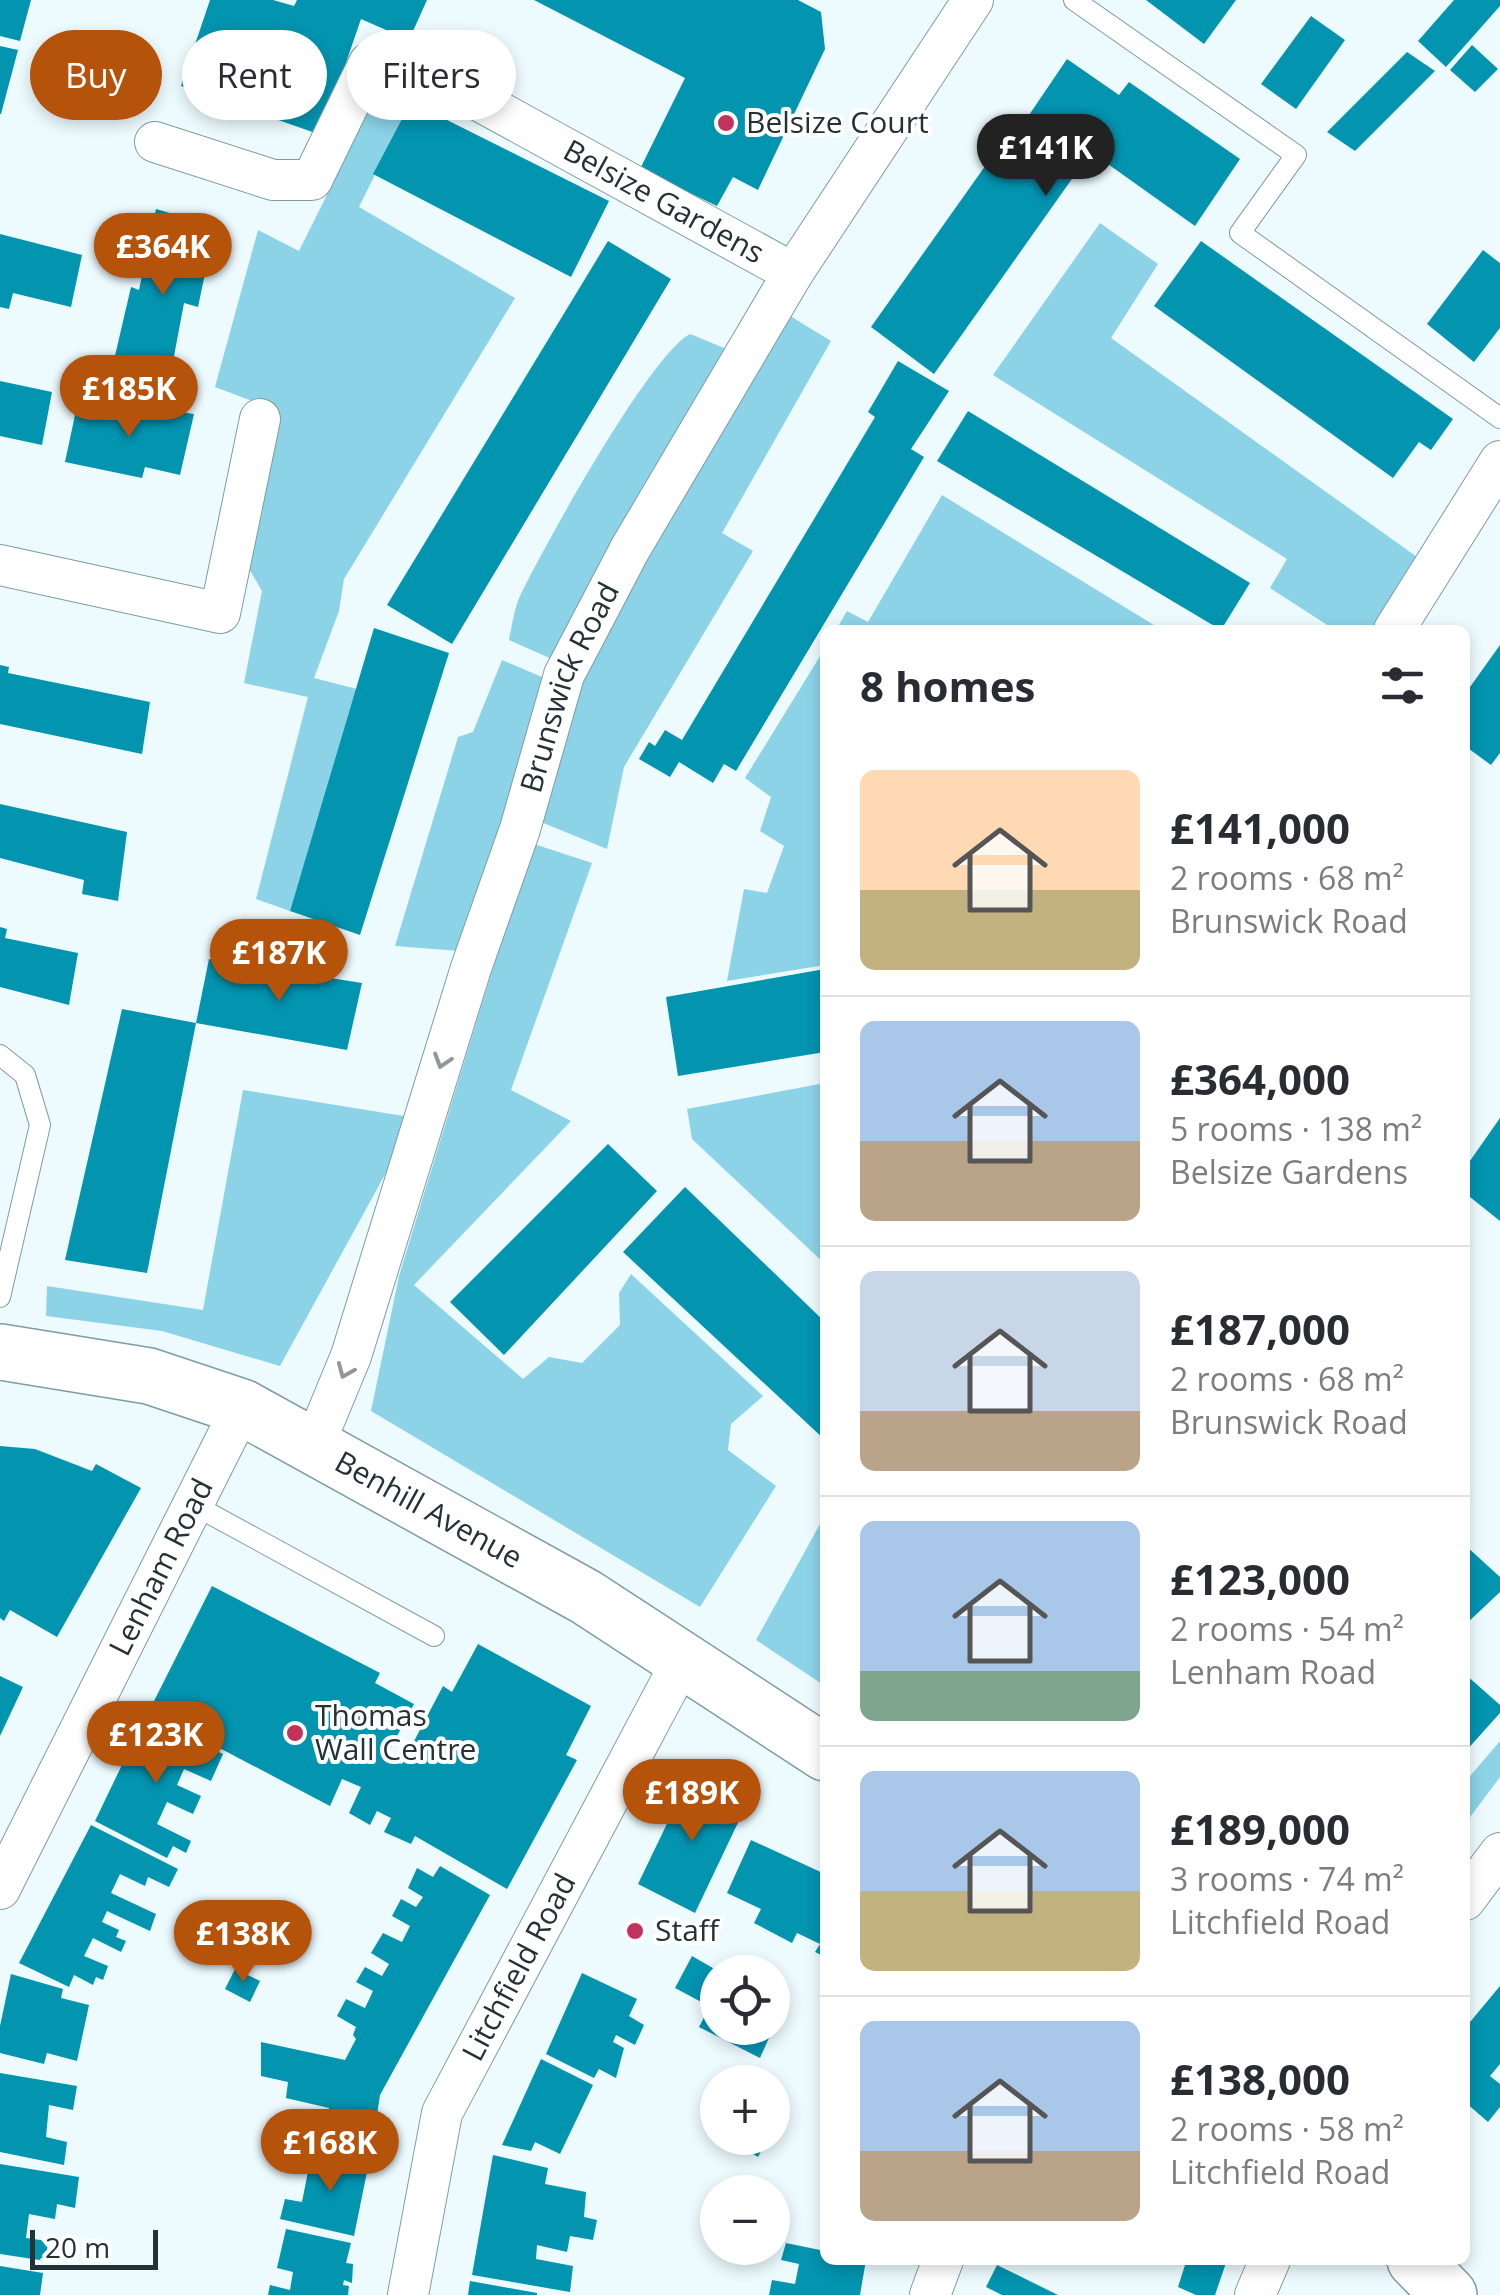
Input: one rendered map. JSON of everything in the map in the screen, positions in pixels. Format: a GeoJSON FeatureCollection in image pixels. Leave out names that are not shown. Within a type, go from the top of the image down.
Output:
{"type":"FeatureCollection","features":[{"type":"Feature","properties":{"kind":"street","name":"Brunswick Road"},"geometry":{"type":"LineString","coordinates":[[314,1443],[351,1356],[470,968],[520,829],[572,658],[630,549],[793,273],[973,0]]}},
{"type":"Feature","properties":{"kind":"street","name":"Belsize Gardens"},"geometry":{"type":"LineString","coordinates":[[155,142],[273,180],[312,180],[369,63],[392,53],[793,273]]}},
{"type":"Feature","properties":{"kind":"street"},"geometry":{"type":"LineString","coordinates":[[0,565],[220,613],[260,419]]}},
{"type":"Feature","properties":{"kind":"street"},"geometry":{"type":"LineString","coordinates":[[1397,625],[1500,460]]}},
{"type":"Feature","properties":{"kind":"street","name":"Benhill Avenue"},"geometry":{"type":"LineString","coordinates":[[0,1352],[149,1376],[242,1407],[314,1443],[586,1596],[820,1750]]}},
{"type":"Feature","properties":{"kind":"street","name":"Lenham Road"},"geometry":{"type":"LineString","coordinates":[[0,1889],[242,1407]]}},
{"type":"Feature","properties":{"kind":"street","name":"Litchfield Road"},"geometry":{"type":"LineString","coordinates":[[408,2295],[442,2114],[683,1660]]}},
{"type":"Feature","properties":{"kind":"street"},"geometry":{"type":"LineString","coordinates":[[1470,1893],[1500,1854]]}},
{"type":"Feature","properties":{"kind":"street"},"geometry":{"type":"LineString","coordinates":[[930,2295],[941,2265]]}},
{"type":"Feature","properties":{"kind":"street"},"geometry":{"type":"LineString","coordinates":[[1255,2295],[1268,2265]]}},
{"type":"Feature","properties":{"kind":"street"},"geometry":{"type":"LineString","coordinates":[[1420,2265],[1448,2295]]}},
{"type":"Feature","properties":{"kind":"lane"},"geometry":{"type":"LineString","coordinates":[[1074,0],[1296,156],[1240,232],[1500,418]]}},
{"type":"Feature","properties":{"kind":"lane"},"geometry":{"type":"LineString","coordinates":[[0,1054],[25,1075],[40,1125],[0,1296]]}},
{"type":"Feature","properties":{"kind":"lane"},"geometry":{"type":"LineString","coordinates":[[194,1505],[434,1636]]}},
{"type":"Feature","properties":{"kind":"shaded area"},"geometry":{"type":"Polygon","coordinates":[[[364,120],[402,120],[359,207],[515,298],[344,579],[339,611],[314,678],[357,689],[290,911],[256,899],[308,697],[244,683],[262,591],[245,562],[262,514],[276,410],[215,387],[258,230],[299,251],[364,120]]]}},
{"type":"Feature","properties":{"kind":"shaded area"},"geometry":{"type":"Polygon","coordinates":[[[1100,223],[1158,264],[1111,338],[1424,562],[1390,625],[1327,625],[1270,588],[1287,559],[993,375],[1100,223]]]}},
{"type":"Feature","properties":{"kind":"shaded area"},"geometry":{"type":"Polygon","coordinates":[[[782,311],[831,341],[722,533],[753,551],[624,767],[607,849],[536,820],[575,680],[782,311]]]}},
{"type":"Feature","properties":{"kind":"shaded area"},"geometry":{"type":"Polygon","coordinates":[[[690,334],[736,353],[554,660],[509,640],[520,596],[574,497],[650,376],[690,334]]]}},
{"type":"Feature","properties":{"kind":"shaded area"},"geometry":{"type":"Polygon","coordinates":[[[942,495],[1154,625],[839,625],[847,611],[868,622],[942,495]]]}},
{"type":"Feature","properties":{"kind":"shaded area"},"geometry":{"type":"Polygon","coordinates":[[[820,656],[820,966],[727,981],[744,889],[767,893],[784,846],[760,831],[771,797],[745,778],[820,656]]]}},
{"type":"Feature","properties":{"kind":"shaded area"},"geometry":{"type":"Polygon","coordinates":[[[502,660],[549,680],[460,951],[395,946],[458,737],[473,732],[502,660]]]}},
{"type":"Feature","properties":{"kind":"shaded area"},"geometry":{"type":"Polygon","coordinates":[[[531,843],[592,863],[511,1090],[571,1121],[414,1285],[523,1379],[549,1357],[582,1363],[620,1325],[619,1293],[631,1274],[763,1396],[731,1424],[728,1450],[776,1486],[700,1607],[371,1411],[399,1276],[531,843]]]}},
{"type":"Feature","properties":{"kind":"shaded area"},"geometry":{"type":"Polygon","coordinates":[[[820,1084],[820,1259],[692,1139],[687,1109],[820,1084]]]}},
{"type":"Feature","properties":{"kind":"shaded area"},"geometry":{"type":"Polygon","coordinates":[[[243,1090],[416,1118],[280,1366],[162,1331],[46,1316],[47,1286],[203,1310],[243,1090]]]}},
{"type":"Feature","properties":{"kind":"shaded area"},"geometry":{"type":"Polygon","coordinates":[[[820,1524],[820,1683],[756,1640],[820,1524]]]}},
{"type":"Feature","properties":{"kind":"shaded area"},"geometry":{"type":"Polygon","coordinates":[[[1500,1741],[1500,1777],[1470,1817],[1470,1776],[1500,1741]]]}},
{"type":"Feature","properties":{"kind":"building"},"geometry":{"type":"Polygon","coordinates":[[[0,0],[31,0],[20,41],[0,36],[0,0]]]}},
{"type":"Feature","properties":{"kind":"building"},"geometry":{"type":"Polygon","coordinates":[[[210,0],[273,0],[294,6],[297,0],[427,0],[414,30],[386,30],[361,19],[357,30],[347,30],[347,60],[327,118],[327,30],[200,30],[210,0]]]}},
{"type":"Feature","properties":{"kind":"building","name":"Belsize Court"},"geometry":{"type":"Polygon","coordinates":[[[534,0],[798,0],[821,12],[825,49],[758,190],[733,177],[717,206],[640,169],[685,78],[534,0]]]}},
{"type":"Feature","properties":{"kind":"building"},"geometry":{"type":"Polygon","coordinates":[[[1146,0],[1236,0],[1204,44],[1146,0]]]}},
{"type":"Feature","properties":{"kind":"building"},"geometry":{"type":"Polygon","coordinates":[[[1454,0],[1500,0],[1500,6],[1446,67],[1418,41],[1454,0]]]}},
{"type":"Feature","properties":{"kind":"building"},"geometry":{"type":"Polygon","coordinates":[[[1311,16],[1345,40],[1296,109],[1261,84],[1311,16]]]}},
{"type":"Feature","properties":{"kind":"building"},"geometry":{"type":"Polygon","coordinates":[[[1472,45],[1498,69],[1475,92],[1450,70],[1472,45]]]}},
{"type":"Feature","properties":{"kind":"building"},"geometry":{"type":"Polygon","coordinates":[[[0,46],[18,50],[1,114],[0,114],[0,46]]]}},
{"type":"Feature","properties":{"kind":"building"},"geometry":{"type":"Polygon","coordinates":[[[1407,52],[1435,71],[1355,151],[1327,132],[1407,52]]]}},
{"type":"Feature","properties":{"kind":"building"},"geometry":{"type":"Polygon","coordinates":[[[1067,59],[1119,95],[1129,82],[1240,159],[1195,226],[1091,152],[934,374],[871,327],[1020,117],[1025,121],[1067,59]]]}},
{"type":"Feature","properties":{"kind":"building"},"geometry":{"type":"Polygon","coordinates":[[[278,120],[326,120],[321,135],[278,120]]]}},
{"type":"Feature","properties":{"kind":"building"},"geometry":{"type":"Polygon","coordinates":[[[402,120],[447,120],[609,201],[571,277],[373,174],[402,120]]]}},
{"type":"Feature","properties":{"kind":"building"},"geometry":{"type":"Polygon","coordinates":[[[156,209],[215,226],[198,307],[184,303],[168,388],[111,373],[131,287],[139,290],[156,209]]]}},
{"type":"Feature","properties":{"kind":"building"},"geometry":{"type":"Polygon","coordinates":[[[0,234],[82,255],[71,307],[13,293],[9,309],[0,307],[0,234]]]}},
{"type":"Feature","properties":{"kind":"building"},"geometry":{"type":"Polygon","coordinates":[[[608,241],[671,279],[452,644],[387,605],[608,241]]]}},
{"type":"Feature","properties":{"kind":"building"},"geometry":{"type":"Polygon","coordinates":[[[1201,241],[1453,419],[1431,450],[1419,442],[1393,478],[1154,306],[1201,241]]]}},
{"type":"Feature","properties":{"kind":"building"},"geometry":{"type":"Polygon","coordinates":[[[1483,250],[1500,263],[1500,328],[1474,362],[1427,324],[1483,250]]]}},
{"type":"Feature","properties":{"kind":"building"},"geometry":{"type":"Polygon","coordinates":[[[898,361],[949,391],[911,449],[924,457],[736,771],[724,764],[713,783],[679,762],[670,777],[639,759],[649,742],[655,746],[665,730],[682,740],[875,417],[868,412],[898,361]]]}},
{"type":"Feature","properties":{"kind":"building"},"geometry":{"type":"Polygon","coordinates":[[[0,381],[52,392],[42,445],[0,436],[0,381]]]}},
{"type":"Feature","properties":{"kind":"building"},"geometry":{"type":"Polygon","coordinates":[[[78,401],[153,418],[154,408],[194,414],[180,475],[145,467],[142,478],[65,462],[78,401]]]}},
{"type":"Feature","properties":{"kind":"building"},"geometry":{"type":"Polygon","coordinates":[[[968,411],[1250,583],[1224,625],[1213,625],[937,461],[968,411]]]}},
{"type":"Feature","properties":{"kind":"building"},"geometry":{"type":"Polygon","coordinates":[[[374,628],[449,653],[360,935],[290,911],[374,628]]]}},
{"type":"Feature","properties":{"kind":"building"},"geometry":{"type":"Polygon","coordinates":[[[1500,645],[1500,753],[1491,765],[1470,750],[1470,687],[1500,645]]]}},
{"type":"Feature","properties":{"kind":"building"},"geometry":{"type":"Polygon","coordinates":[[[0,665],[9,667],[8,673],[150,702],[142,754],[0,724],[0,665]]]}},
{"type":"Feature","properties":{"kind":"building"},"geometry":{"type":"Polygon","coordinates":[[[0,804],[127,832],[118,901],[82,894],[84,880],[0,858],[0,804]]]}},
{"type":"Feature","properties":{"kind":"building"},"geometry":{"type":"Polygon","coordinates":[[[0,927],[7,929],[5,938],[78,953],[69,1005],[0,987],[0,927]]]}},
{"type":"Feature","properties":{"kind":"building"},"geometry":{"type":"Polygon","coordinates":[[[209,959],[362,983],[347,1050],[196,1023],[209,959]]]}},
{"type":"Feature","properties":{"kind":"building"},"geometry":{"type":"Polygon","coordinates":[[[820,970],[820,1053],[678,1076],[666,997],[820,970]]]}},
{"type":"Feature","properties":{"kind":"building"},"geometry":{"type":"Polygon","coordinates":[[[122,1009],[196,1023],[147,1273],[65,1260],[122,1009]]]}},
{"type":"Feature","properties":{"kind":"building"},"geometry":{"type":"Polygon","coordinates":[[[1500,1118],[1500,1221],[1470,1197],[1470,1161],[1500,1118]]]}},
{"type":"Feature","properties":{"kind":"building"},"geometry":{"type":"Polygon","coordinates":[[[608,1144],[657,1191],[504,1355],[450,1302],[608,1144]]]}},
{"type":"Feature","properties":{"kind":"building"},"geometry":{"type":"Polygon","coordinates":[[[685,1187],[820,1317],[820,1435],[623,1252],[685,1187]]]}},
{"type":"Feature","properties":{"kind":"building"},"geometry":{"type":"Polygon","coordinates":[[[0,1446],[35,1449],[92,1471],[96,1464],[141,1488],[57,1637],[10,1610],[4,1621],[0,1618],[0,1446]]]}},
{"type":"Feature","properties":{"kind":"building"},"geometry":{"type":"Polygon","coordinates":[[[1470,1550],[1500,1577],[1500,1592],[1470,1620],[1470,1550]]]}},
{"type":"Feature","properties":{"kind":"building","name":"Thomas Wall Centre"},"geometry":{"type":"Polygon","coordinates":[[[212,1586],[380,1673],[375,1683],[414,1704],[386,1757],[402,1764],[443,1686],[452,1692],[478,1644],[591,1706],[566,1755],[577,1760],[507,1889],[415,1836],[411,1844],[384,1832],[391,1818],[377,1811],[370,1825],[349,1813],[361,1787],[342,1779],[330,1806],[149,1711],[212,1586]]]}},
{"type":"Feature","properties":{"kind":"building"},"geometry":{"type":"Polygon","coordinates":[[[0,1676],[23,1687],[0,1736],[0,1676]]]}},
{"type":"Feature","properties":{"kind":"building"},"geometry":{"type":"Polygon","coordinates":[[[1470,1678],[1500,1705],[1500,1713],[1470,1746],[1470,1678]]]}},
{"type":"Feature","properties":{"kind":"building"},"geometry":{"type":"Polygon","coordinates":[[[145,1717],[223,1754],[211,1781],[184,1769],[177,1785],[201,1796],[193,1814],[167,1802],[157,1824],[191,1841],[186,1853],[173,1846],[167,1858],[95,1821],[145,1717]]]}},
{"type":"Feature","properties":{"kind":"building"},"geometry":{"type":"Polygon","coordinates":[[[701,1774],[723,1785],[719,1792],[722,1801],[744,1810],[695,1913],[638,1884],[689,1778],[697,1782],[701,1774]]]}},
{"type":"Feature","properties":{"kind":"building"},"geometry":{"type":"Polygon","coordinates":[[[91,1825],[178,1869],[169,1887],[148,1877],[145,1886],[120,1874],[111,1893],[156,1914],[150,1931],[107,1911],[102,1922],[119,1930],[116,1937],[126,1941],[121,1952],[93,1938],[84,1956],[108,1966],[103,1980],[96,1977],[93,1985],[74,1975],[69,1987],[19,1963],[91,1825]]]}},
{"type":"Feature","properties":{"kind":"building"},"geometry":{"type":"Polygon","coordinates":[[[751,1840],[820,1872],[820,1944],[797,1933],[792,1943],[754,1923],[761,1909],[727,1893],[751,1840]]]}},
{"type":"Feature","properties":{"kind":"building"},"geometry":{"type":"Polygon","coordinates":[[[440,1866],[490,1895],[380,2095],[371,2153],[324,2144],[329,2108],[286,2098],[288,2082],[261,2076],[261,2042],[345,2060],[356,2039],[356,2027],[337,2016],[346,1999],[365,2008],[373,1991],[356,1982],[365,1967],[382,1976],[389,1964],[371,1953],[383,1933],[402,1942],[410,1926],[392,1916],[401,1899],[416,1907],[423,1897],[408,1888],[417,1868],[433,1877],[440,1866]]]}},
{"type":"Feature","properties":{"kind":"building"},"geometry":{"type":"Polygon","coordinates":[[[692,1956],[700,1961],[700,2001],[675,1988],[692,1956]]]}},
{"type":"Feature","properties":{"kind":"building"},"geometry":{"type":"Polygon","coordinates":[[[235,1969],[260,1981],[250,2002],[225,1989],[235,1969]]]}},
{"type":"Feature","properties":{"kind":"building"},"geometry":{"type":"Polygon","coordinates":[[[582,1973],[637,1999],[629,2016],[644,2025],[635,2045],[616,2035],[613,2042],[624,2048],[616,2078],[599,2069],[594,2078],[546,2054],[582,1973]]]}},
{"type":"Feature","properties":{"kind":"building"},"geometry":{"type":"Polygon","coordinates":[[[11,1974],[63,1989],[61,1998],[89,2005],[77,2061],[47,2053],[44,2064],[0,2053],[0,2026],[11,1974]]]}},
{"type":"Feature","properties":{"kind":"building"},"geometry":{"type":"Polygon","coordinates":[[[1500,1986],[1500,2064],[1490,2076],[1500,2084],[1500,2107],[1488,2122],[1470,2106],[1470,2022],[1500,1986]]]}},
{"type":"Feature","properties":{"kind":"building"},"geometry":{"type":"Polygon","coordinates":[[[734,2045],[766,2045],[760,2058],[734,2045]]]}},
{"type":"Feature","properties":{"kind":"building"},"geometry":{"type":"Polygon","coordinates":[[[541,2059],[593,2085],[560,2154],[535,2142],[531,2151],[502,2145],[541,2059]]]}},
{"type":"Feature","properties":{"kind":"building"},"geometry":{"type":"Polygon","coordinates":[[[0,2073],[77,2086],[73,2110],[49,2105],[46,2137],[67,2142],[64,2165],[0,2152],[0,2073]]]}},
{"type":"Feature","properties":{"kind":"building"},"geometry":{"type":"Polygon","coordinates":[[[312,2151],[369,2162],[354,2236],[280,2219],[285,2199],[302,2202],[312,2151]]]}},
{"type":"Feature","properties":{"kind":"building"},"geometry":{"type":"Polygon","coordinates":[[[493,2155],[548,2168],[545,2184],[586,2192],[584,2217],[597,2220],[593,2240],[570,2236],[567,2252],[537,2245],[536,2259],[573,2266],[570,2292],[472,2275],[493,2155]]]}},
{"type":"Feature","properties":{"kind":"building"},"geometry":{"type":"Polygon","coordinates":[[[0,2164],[79,2177],[75,2208],[57,2204],[55,2219],[29,2214],[26,2238],[48,2241],[46,2261],[0,2254],[0,2164]]]}},
{"type":"Feature","properties":{"kind":"building"},"geometry":{"type":"Polygon","coordinates":[[[286,2229],[351,2243],[346,2263],[353,2264],[352,2283],[344,2280],[343,2285],[349,2286],[348,2295],[268,2295],[270,2285],[290,2290],[293,2272],[277,2268],[286,2229]]]}},
{"type":"Feature","properties":{"kind":"building"},"geometry":{"type":"Polygon","coordinates":[[[790,2244],[820,2250],[820,2265],[865,2265],[860,2295],[769,2295],[772,2280],[795,2284],[799,2264],[790,2262],[790,2244]]]}},
{"type":"Feature","properties":{"kind":"building"},"geometry":{"type":"Polygon","coordinates":[[[997,2265],[1058,2295],[1002,2295],[986,2287],[997,2265]]]}},
{"type":"Feature","properties":{"kind":"building"},"geometry":{"type":"Polygon","coordinates":[[[1185,2265],[1225,2265],[1215,2295],[1196,2295],[1178,2287],[1185,2265]]]}},
{"type":"Feature","properties":{"kind":"building"},"geometry":{"type":"Polygon","coordinates":[[[0,2266],[43,2273],[40,2295],[0,2295],[0,2266]]]}},
{"type":"Feature","properties":{"kind":"building"},"geometry":{"type":"Polygon","coordinates":[[[470,2281],[537,2293],[537,2295],[468,2295],[470,2281]]]}},
{"type":"Feature","properties":{"kind":"place","name":"Belsize Court"},"geometry":{"type":"Point","coordinates":[726,123]}},
{"type":"Feature","properties":{"kind":"place","name":"Thomas Wall Centre"},"geometry":{"type":"Point","coordinates":[295,1733]}},
{"type":"Feature","properties":{"kind":"place","name":"Staff"},"geometry":{"type":"Point","coordinates":[635,1931]}}]}
